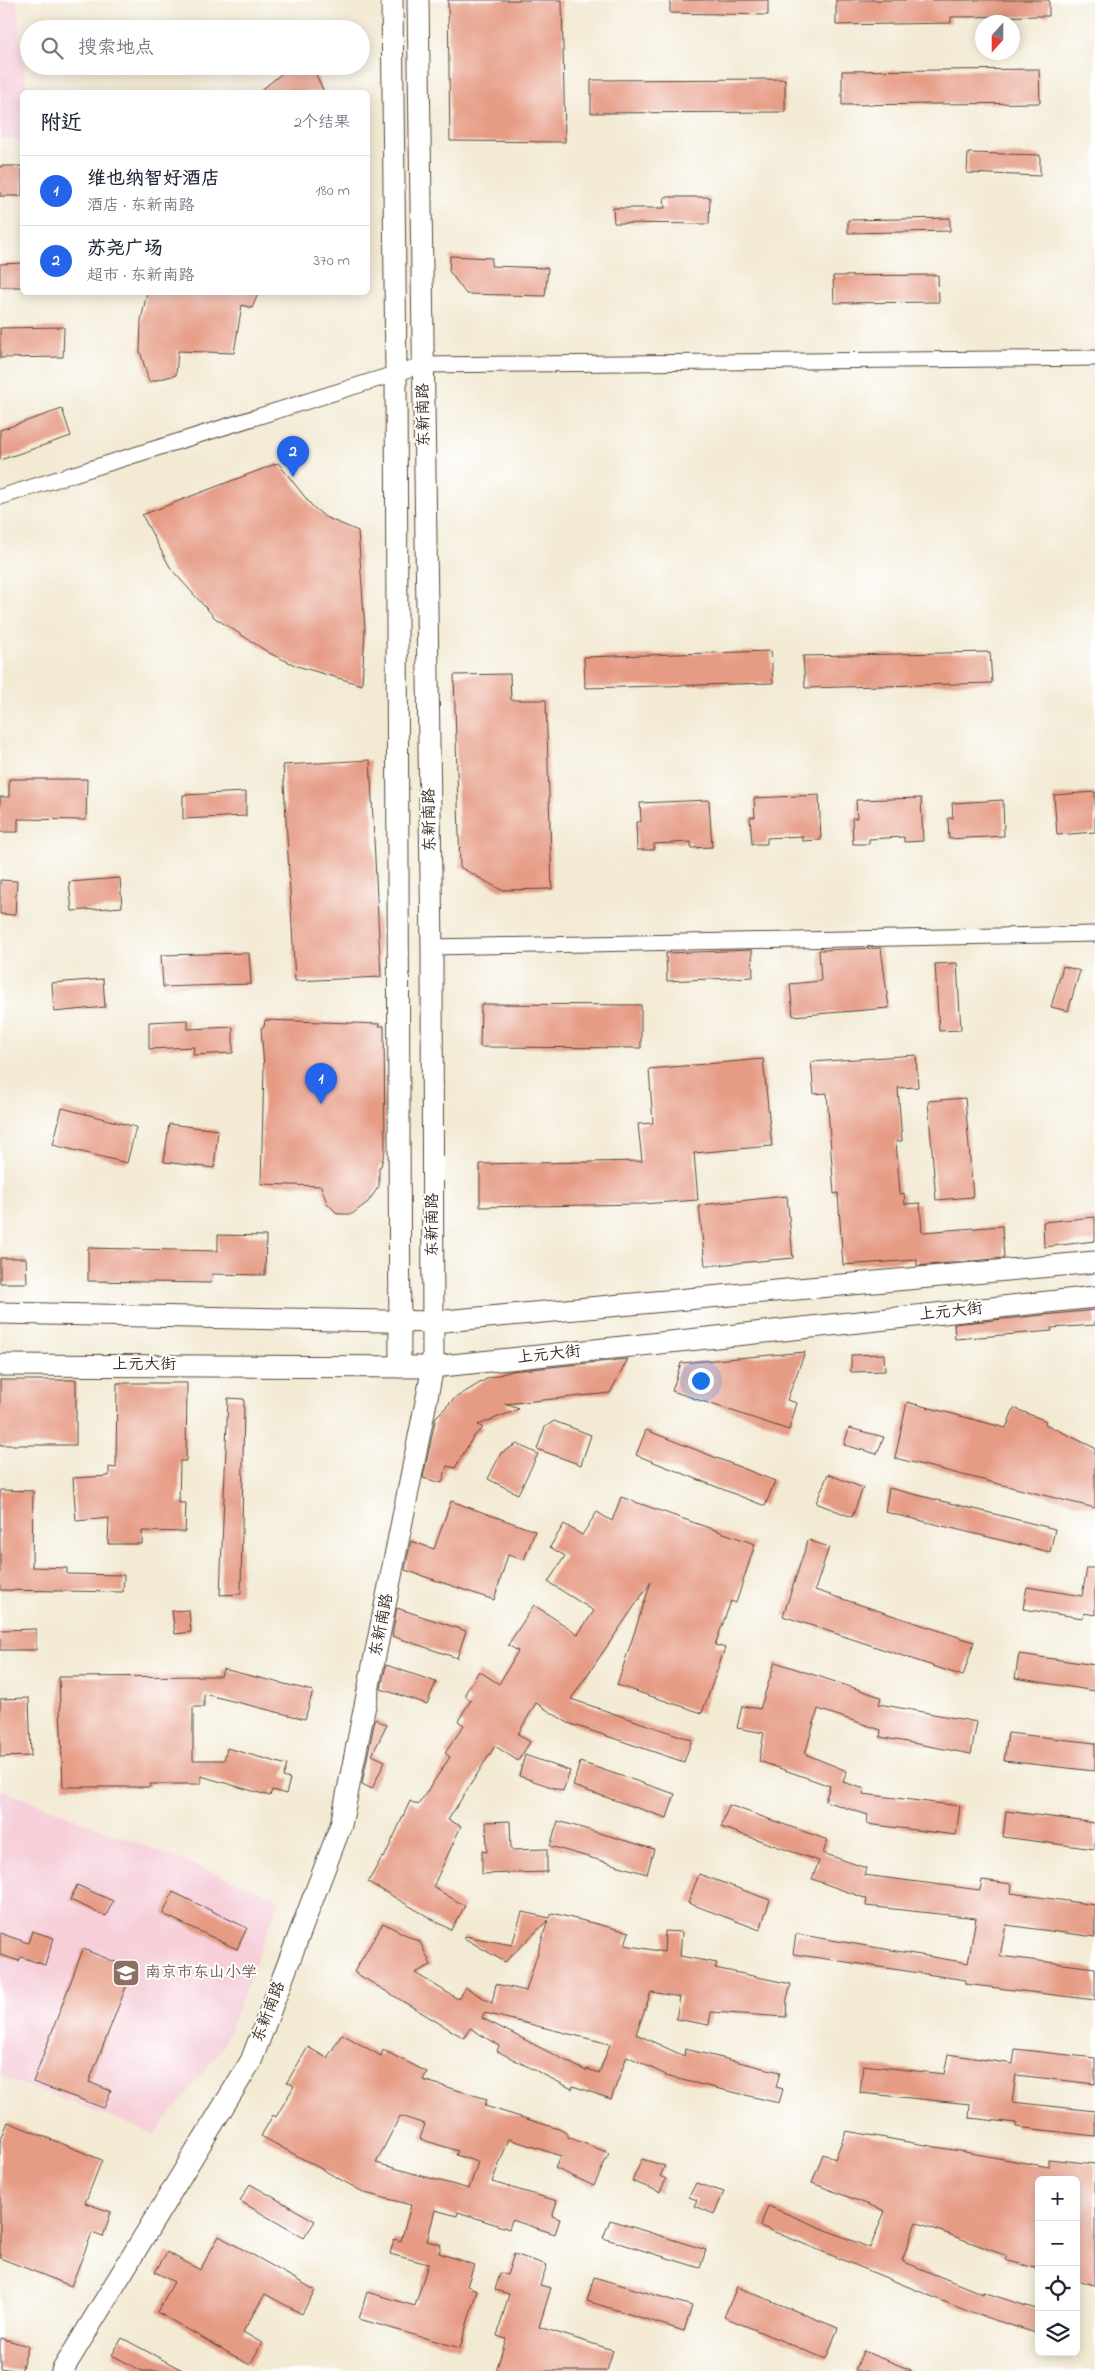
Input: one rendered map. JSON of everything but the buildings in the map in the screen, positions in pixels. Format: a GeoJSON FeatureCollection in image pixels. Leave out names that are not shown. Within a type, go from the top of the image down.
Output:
{"type":"FeatureCollection","features":[{"type":"Feature","properties":{"kind":"main road","name":"东新南路"},"geometry":{"type":"LineString","coordinates":[[392,0],[396,373],[400,1367]]}},
{"type":"Feature","properties":{"kind":"main road","name":"东新南路"},"geometry":{"type":"LineString","coordinates":[[62,2371],[251,2061],[341,1825],[433,1367],[432,947],[418,0]]}},
{"type":"Feature","properties":{"kind":"main road"},"geometry":{"type":"LineString","coordinates":[[0,1313],[433,1322],[1095,1262]]}},
{"type":"Feature","properties":{"kind":"main road","name":"上元大街"},"geometry":{"type":"LineString","coordinates":[[0,1365],[433,1367],[1095,1297]]}},
{"type":"Feature","properties":{"kind":"street"},"geometry":{"type":"LineString","coordinates":[[0,497],[423,365],[1095,358]]}},
{"type":"Feature","properties":{"kind":"street"},"geometry":{"type":"LineString","coordinates":[[432,947],[1095,934]]}},
{"type":"Feature","properties":{"kind":"shaded area"},"geometry":{"type":"Polygon","coordinates":[[[0,0],[17,0],[20,28],[20,75],[25,75],[27,90],[20,90],[20,139],[0,139],[0,0]]]}},
{"type":"Feature","properties":{"kind":"shaded area","name":"南京市东山小学"},"geometry":{"type":"Polygon","coordinates":[[[0,1789],[280,1899],[223,2047],[155,2134],[0,2076],[0,1789]]]}},
{"type":"Feature","properties":{"kind":"place","name":"苏尧广场"},"geometry":{"type":"Point","coordinates":[293,477]}},
{"type":"Feature","properties":{"kind":"place","name":"维也纳智好酒店"},"geometry":{"type":"Point","coordinates":[321,1104]}},
{"type":"Feature","properties":{"kind":"place","name":"南京市东山小学"},"geometry":{"type":"Point","coordinates":[126,1973]}}]}
